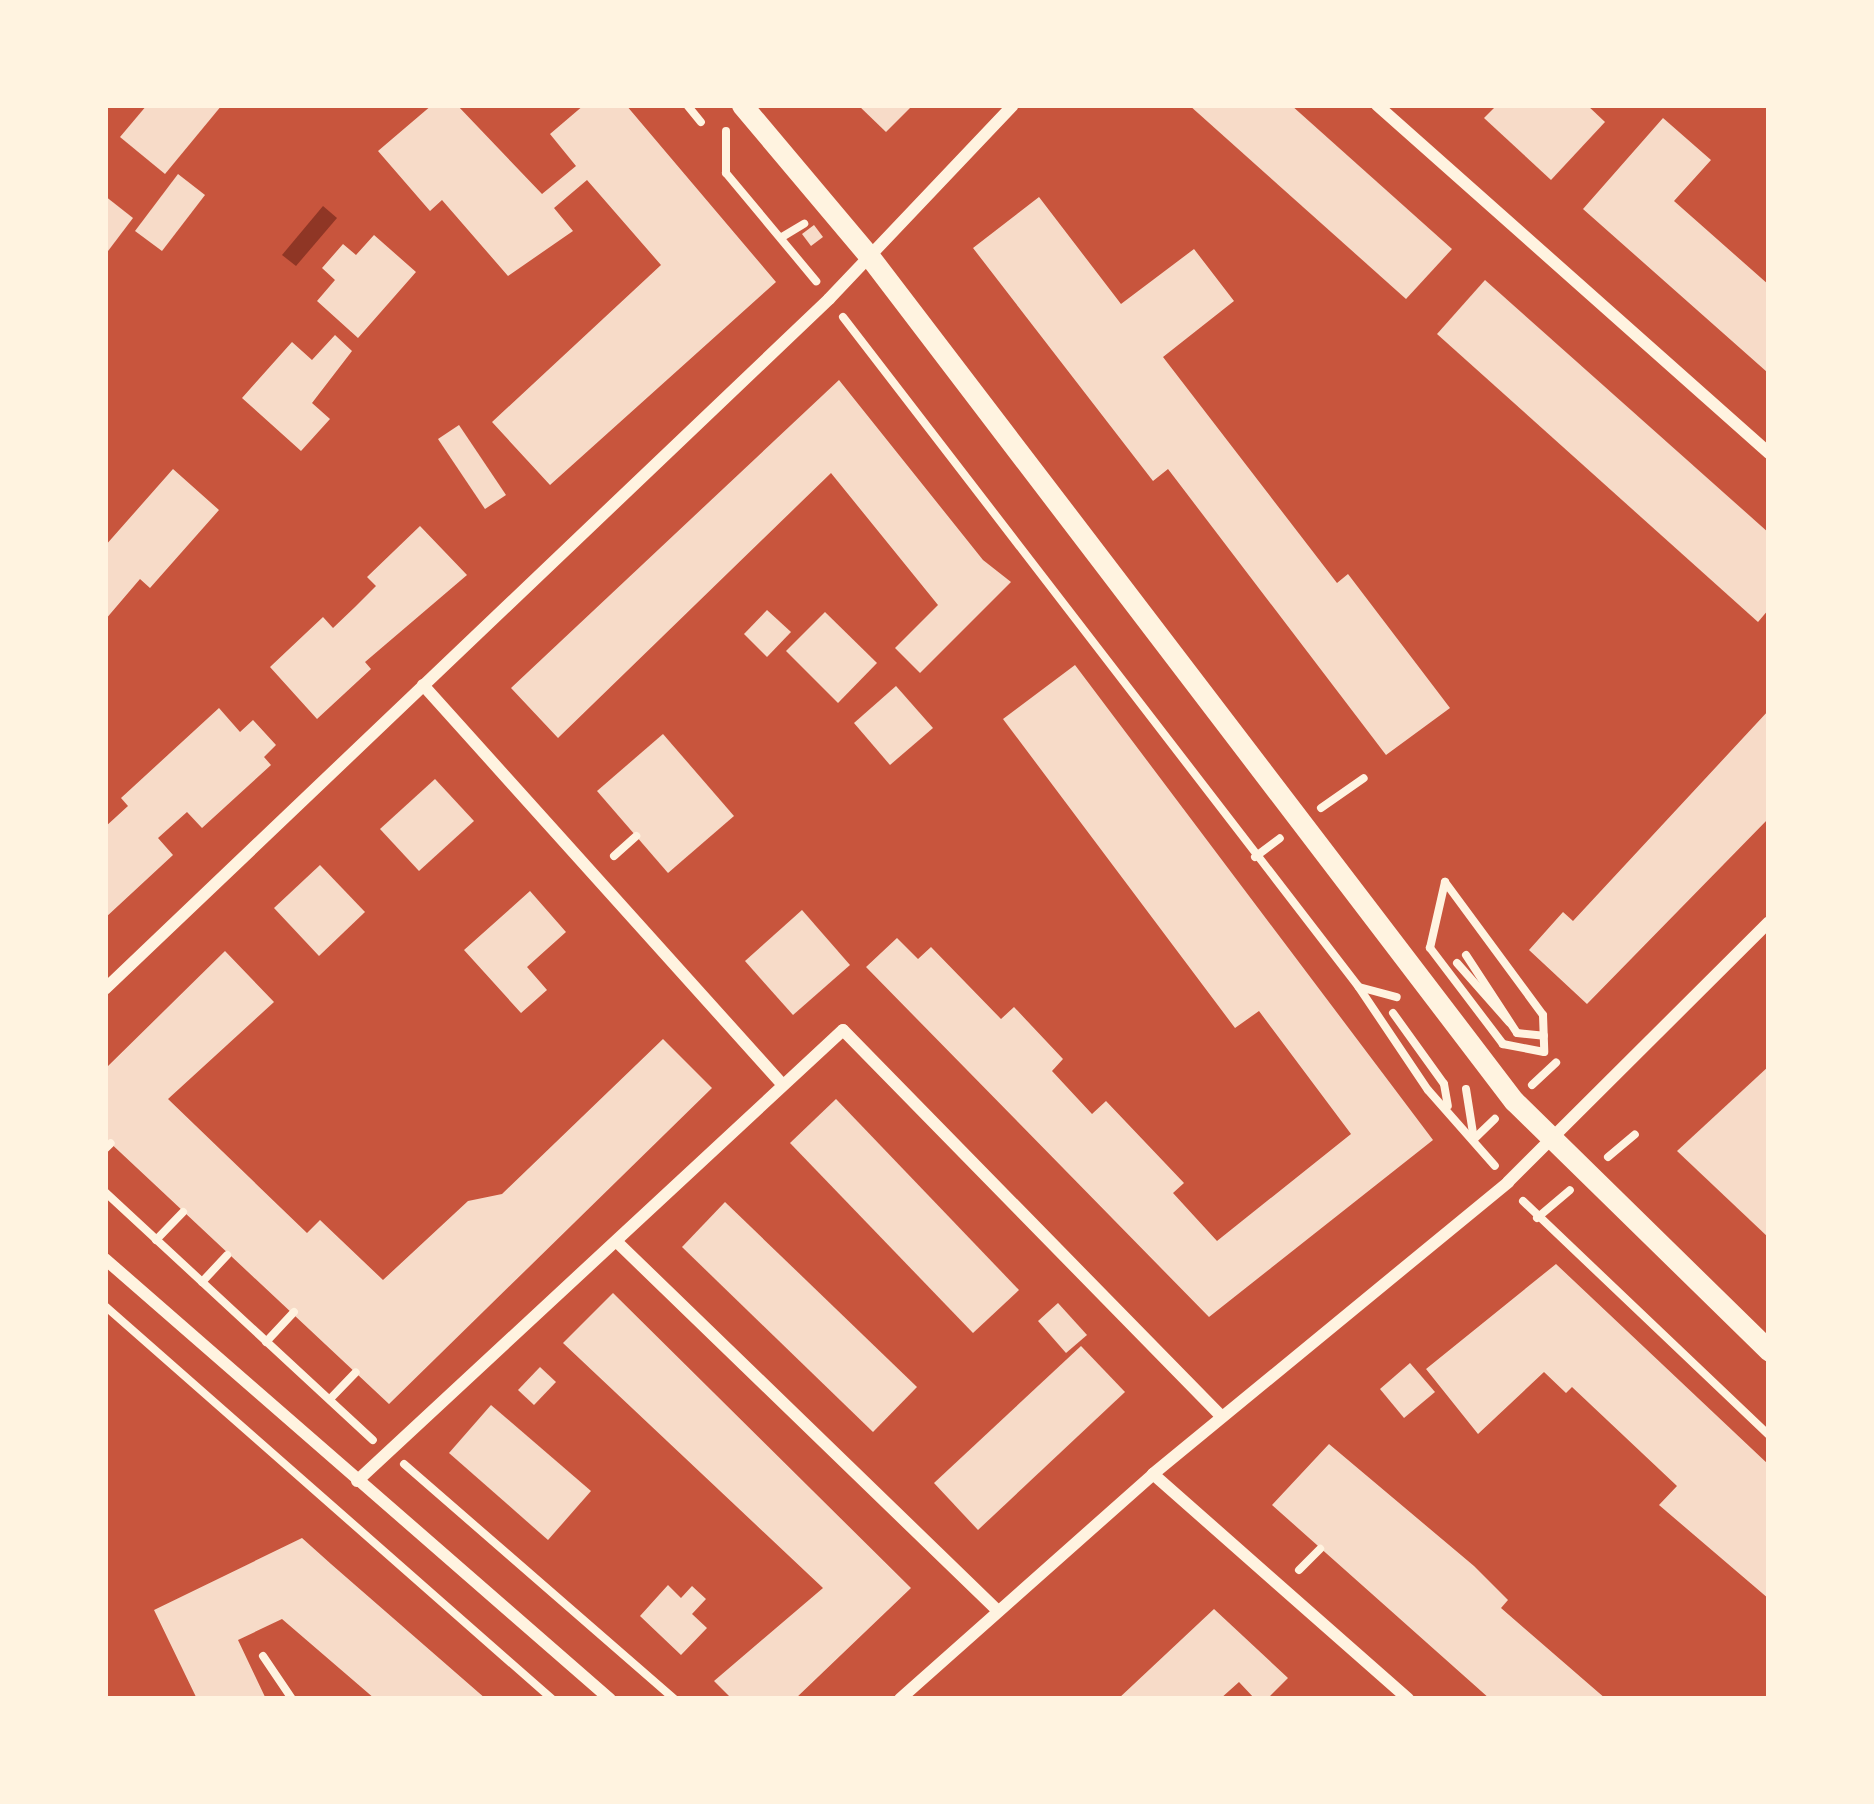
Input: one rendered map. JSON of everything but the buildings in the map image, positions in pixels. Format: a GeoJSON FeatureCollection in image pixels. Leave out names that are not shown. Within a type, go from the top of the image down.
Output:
{"type":"FeatureCollection","features":[{"type":"Feature","properties":{"kind":"street"},"geometry":{"type":"LineString","coordinates":[[105,989],[830,299],[1013,105]]}},
{"type":"Feature","properties":{"kind":"street"},"geometry":{"type":"LineString","coordinates":[[1378,105],[1769,453]]}},
{"type":"Feature","properties":{"kind":"street"},"geometry":{"type":"LineString","coordinates":[[734,113],[868,256],[1550,1141],[1769,1351]]}},
{"type":"Feature","properties":{"kind":"street"},"geometry":{"type":"LineString","coordinates":[[423,685],[782,1084]]}},
{"type":"Feature","properties":{"kind":"street"},"geometry":{"type":"LineString","coordinates":[[900,1699],[1221,1416],[1508,1182],[1769,922]]}},
{"type":"Feature","properties":{"kind":"street"},"geometry":{"type":"LineString","coordinates":[[357,1481],[843,1030],[1221,1416]]}},
{"type":"Feature","properties":{"kind":"street"},"geometry":{"type":"LineString","coordinates":[[618,1243],[998,1611]]}},
{"type":"Feature","properties":{"kind":"street"},"geometry":{"type":"LineString","coordinates":[[105,1259],[610,1699]]}},
{"type":"Feature","properties":{"kind":"street"},"geometry":{"type":"LineString","coordinates":[[1153,1474],[1408,1699]]}},
{"type":"Feature","properties":{"kind":"path"},"geometry":{"type":"LineString","coordinates":[[686,105],[701,122]]}},
{"type":"Feature","properties":{"kind":"path"},"geometry":{"type":"LineString","coordinates":[[734,113],[726,173],[782,236],[1448,1108],[1564,1247],[1769,1435]]}},
{"type":"Feature","properties":{"kind":"path"},"geometry":{"type":"LineString","coordinates":[[782,236],[802,222],[813,235]]}},
{"type":"Feature","properties":{"kind":"path"},"geometry":{"type":"LineString","coordinates":[[614,856],[636,836]]}},
{"type":"Feature","properties":{"kind":"path"},"geometry":{"type":"LineString","coordinates":[[1445,882],[1543,1015],[1544,1036],[1544,1052],[1503,1044],[1430,948],[1445,882]]}},
{"type":"Feature","properties":{"kind":"path"},"geometry":{"type":"LineString","coordinates":[[1466,956],[1517,1033],[1544,1036]]}},
{"type":"Feature","properties":{"kind":"path"},"geometry":{"type":"LineString","coordinates":[[1457,963],[1496,1014],[1509,1022]]}},
{"type":"Feature","properties":{"kind":"path"},"geometry":{"type":"LineString","coordinates":[[1393,1013],[1444,1084],[1448,1108]]}},
{"type":"Feature","properties":{"kind":"path"},"geometry":{"type":"LineString","coordinates":[[156,1240],[183,1212]]}},
{"type":"Feature","properties":{"kind":"path"},"geometry":{"type":"LineString","coordinates":[[202,1282],[227,1255]]}},
{"type":"Feature","properties":{"kind":"path"},"geometry":{"type":"LineString","coordinates":[[105,1306],[552,1699]]}},
{"type":"Feature","properties":{"kind":"path"},"geometry":{"type":"LineString","coordinates":[[266,1342],[294,1312]]}},
{"type":"Feature","properties":{"kind":"path"},"geometry":{"type":"LineString","coordinates":[[330,1400],[356,1372]]}},
{"type":"Feature","properties":{"kind":"path"},"geometry":{"type":"LineString","coordinates":[[1304,1565],[1320,1549]]}},
{"type":"Feature","properties":{"kind":"path"},"geometry":{"type":"LineString","coordinates":[[263,1656],[292,1699]]}},
{"type":"Feature","properties":{"kind":"shaded area"},"geometry":{"type":"Polygon","coordinates":[[[323,206],[337,218],[296,266],[282,255],[323,206]]]}}]}
